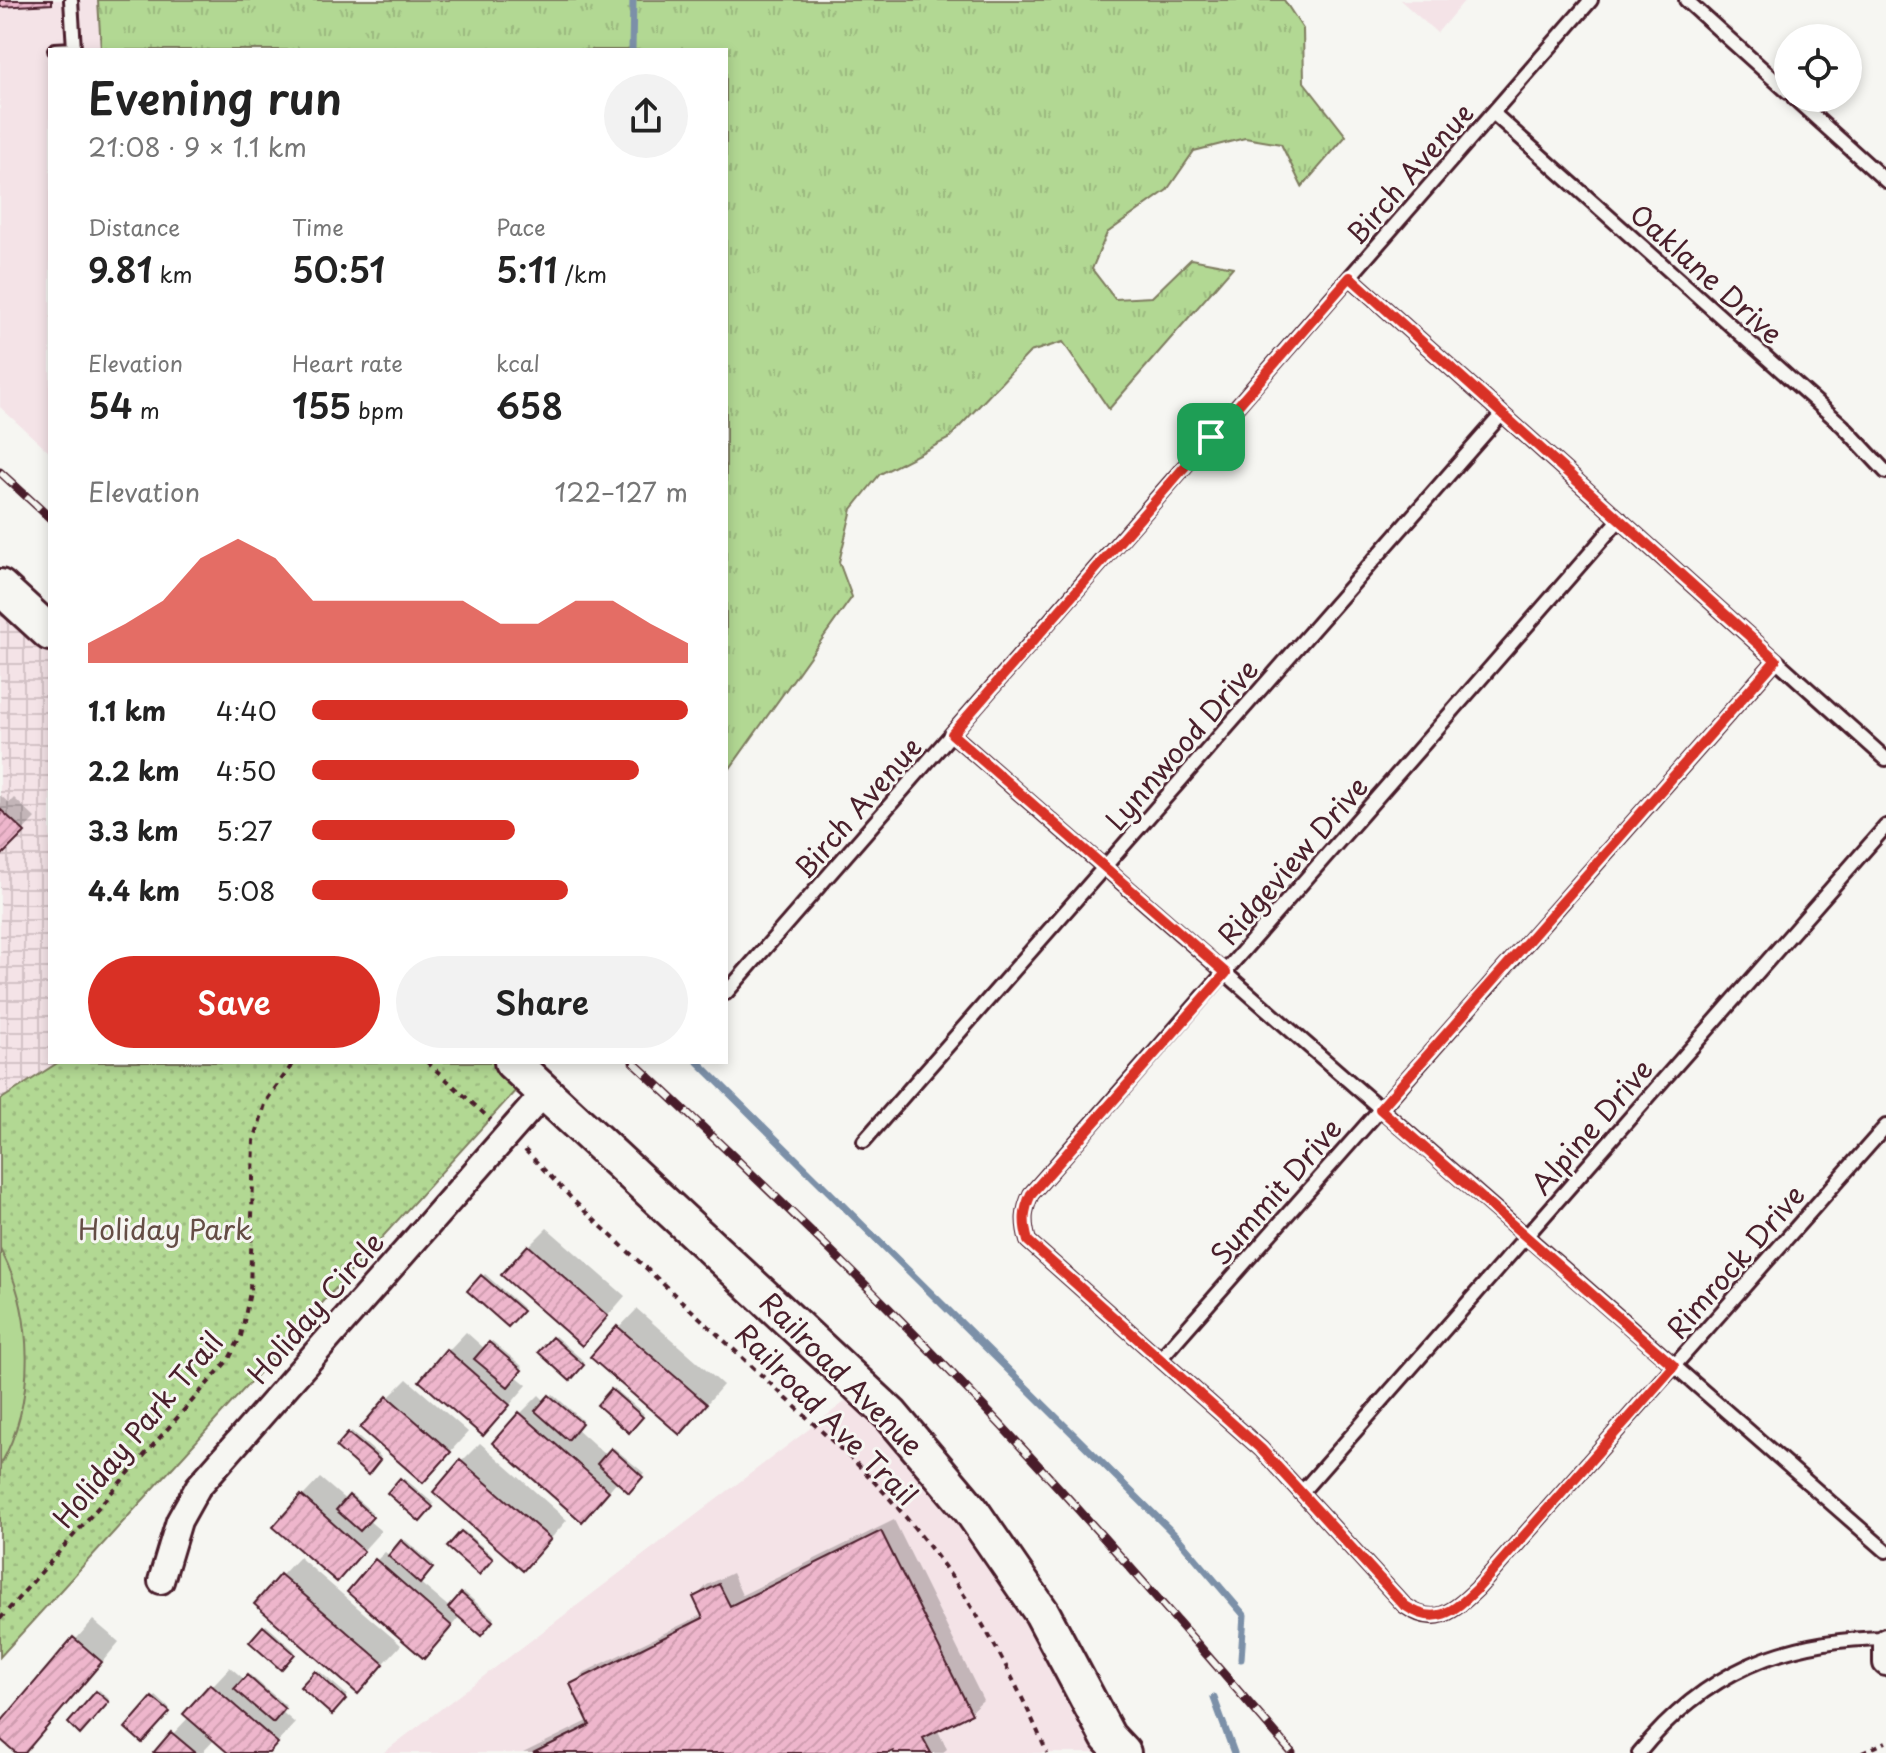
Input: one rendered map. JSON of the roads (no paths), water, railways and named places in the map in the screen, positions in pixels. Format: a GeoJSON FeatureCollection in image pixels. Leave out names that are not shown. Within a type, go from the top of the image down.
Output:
{"type":"FeatureCollection","features":[{"type":"Feature","properties":{"kind":"main road"},"geometry":{"type":"LineString","coordinates":[[0,587],[48,631]]}},
{"type":"Feature","properties":{"kind":"main road","name":"Railroad Avenue"},"geometry":{"type":"LineString","coordinates":[[514,1064],[891,1415],[971,1510],[1042,1613],[1112,1748]]}},
{"type":"Feature","properties":{"kind":"street","name":"Holiday Circle"},"geometry":{"type":"LineString","coordinates":[[161,1581],[179,1521],[198,1487],[545,1092]]}},
{"type":"Feature","properties":{"kind":"street"},"geometry":{"type":"LineString","coordinates":[[1886,1639],[1886,1663]]}},
{"type":"Feature","properties":{"kind":"lane"},"geometry":{"type":"LineString","coordinates":[[71,0],[74,48]]}},
{"type":"Feature","properties":{"kind":"lane","name":"Birch Avenue"},"geometry":{"type":"LineString","coordinates":[[728,991],[1591,0]]}},
{"type":"Feature","properties":{"kind":"lane"},"geometry":{"type":"LineString","coordinates":[[1686,0],[1774,79]]}},
{"type":"Feature","properties":{"kind":"lane"},"geometry":{"type":"LineString","coordinates":[[1810,112],[1886,181]]}},
{"type":"Feature","properties":{"kind":"lane","name":"Oaklane Drive"},"geometry":{"type":"LineString","coordinates":[[1493,113],[1843,426],[1886,472]]}},
{"type":"Feature","properties":{"kind":"lane"},"geometry":{"type":"LineString","coordinates":[[1350,277],[1886,759]]}},
{"type":"Feature","properties":{"kind":"lane","name":"Lynnwood Drive"},"geometry":{"type":"LineString","coordinates":[[864,1141],[1502,414]]}},
{"type":"Feature","properties":{"kind":"lane","name":"Ridgeview Drive"},"geometry":{"type":"LineString","coordinates":[[1160,1359],[1028,1241],[1024,1226],[1025,1207],[1031,1194],[1620,519]]}},
{"type":"Feature","properties":{"kind":"lane","name":"Summit Drive"},"geometry":{"type":"LineString","coordinates":[[1160,1359],[1776,660]]}},
{"type":"Feature","properties":{"kind":"lane"},"geometry":{"type":"LineString","coordinates":[[952,734],[1886,1551]]}},
{"type":"Feature","properties":{"kind":"lane","name":"Alpine Drive"},"geometry":{"type":"LineString","coordinates":[[1301,1493],[1886,826]]}},
{"type":"Feature","properties":{"kind":"lane","name":"Rimrock Drive"},"geometry":{"type":"LineString","coordinates":[[1301,1493],[1404,1605],[1430,1617],[1446,1614],[1460,1605],[1886,1126]]}},
{"type":"Feature","properties":{"kind":"lane"},"geometry":{"type":"LineString","coordinates":[[1160,1359],[1261,1449],[1301,1493]]}},
{"type":"Feature","properties":{"kind":"lane"},"geometry":{"type":"LineString","coordinates":[[1639,1753],[1663,1723],[1686,1703],[1737,1670],[1794,1648],[1855,1638],[1886,1639]]}},
{"type":"Feature","properties":{"kind":"waterway"},"geometry":{"type":"LineString","coordinates":[[632,48],[633,0]]}},
{"type":"Feature","properties":{"kind":"waterway"},"geometry":{"type":"LineString","coordinates":[[700,1064],[1179,1539],[1244,1615],[1241,1659]]}},
{"type":"Feature","properties":{"kind":"waterway"},"geometry":{"type":"LineString","coordinates":[[1214,1698],[1234,1753]]}},
{"type":"Feature","properties":{"kind":"railway"},"geometry":{"type":"LineString","coordinates":[[0,472],[48,516]]}},
{"type":"Feature","properties":{"kind":"railway"},"geometry":{"type":"LineString","coordinates":[[635,1064],[802,1222],[966,1388],[1090,1523],[1292,1753]]}},
{"type":"Feature","properties":{"kind":"park label","name":"Holiday Park"},"geometry":{"type":"Point","coordinates":[165,1228]}}]}
